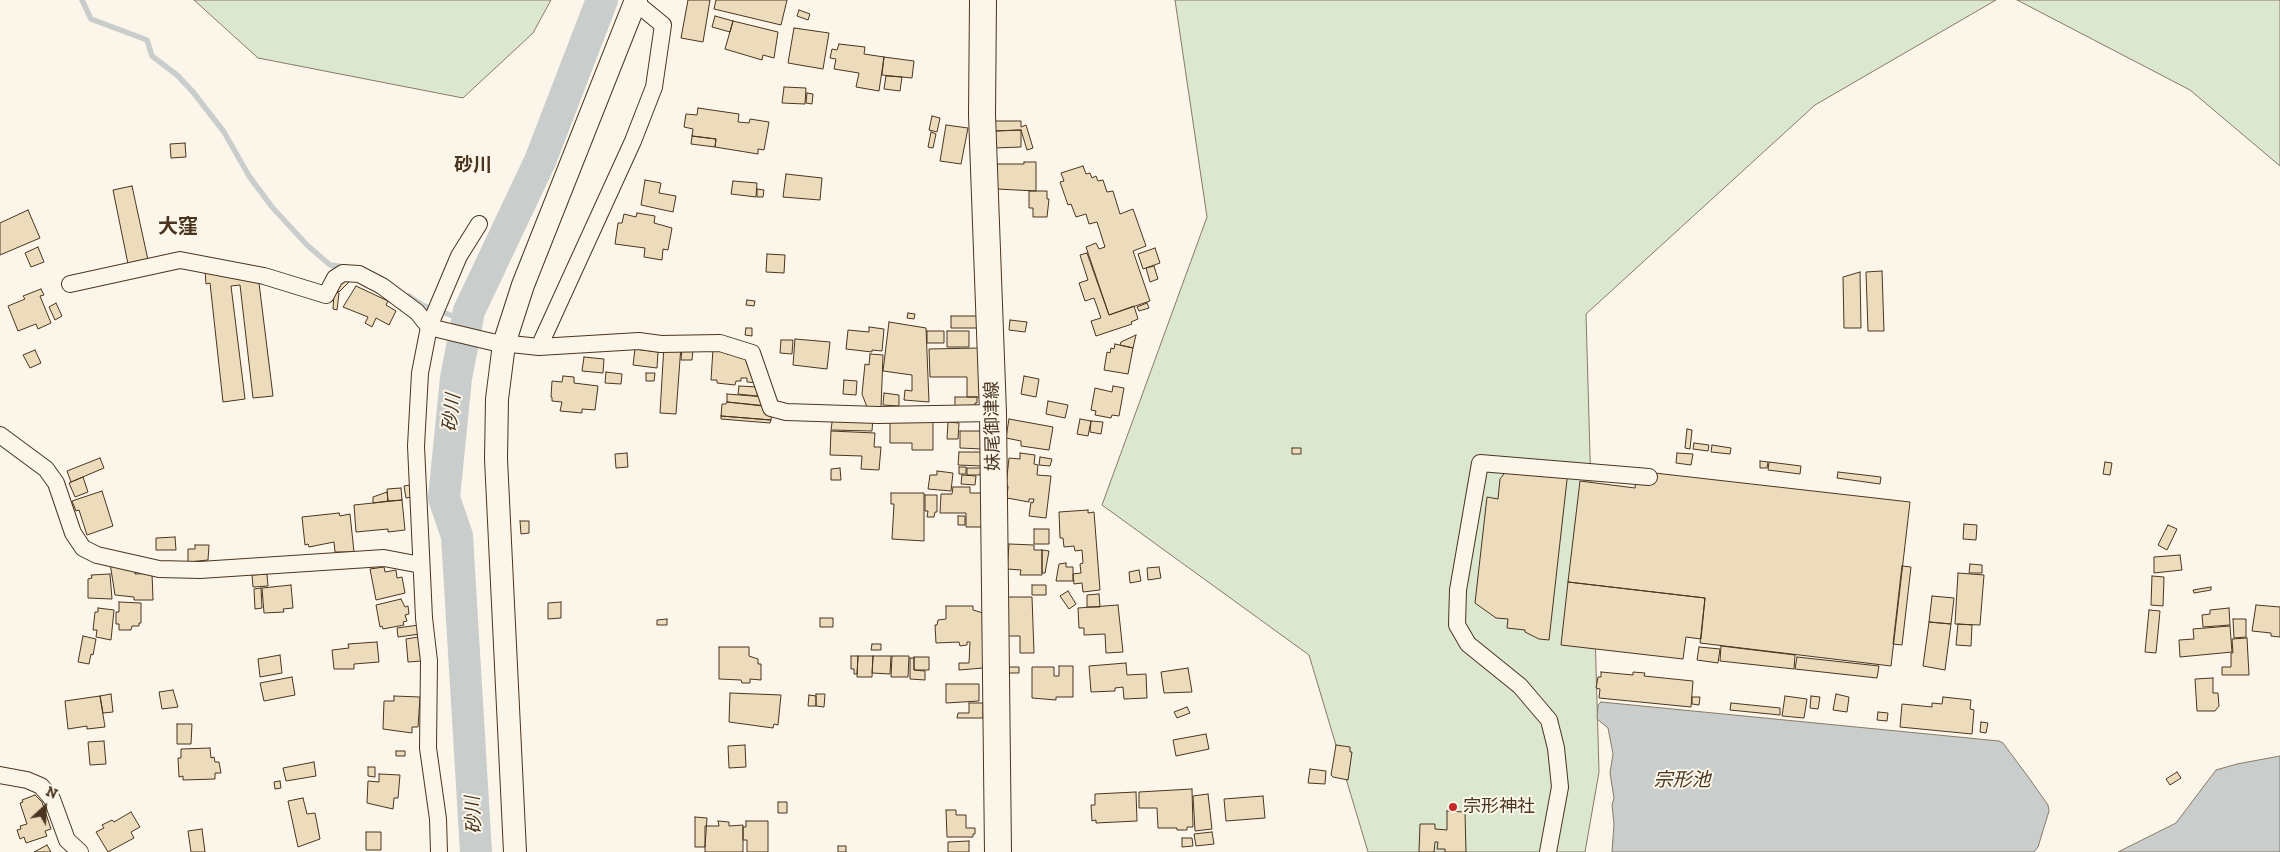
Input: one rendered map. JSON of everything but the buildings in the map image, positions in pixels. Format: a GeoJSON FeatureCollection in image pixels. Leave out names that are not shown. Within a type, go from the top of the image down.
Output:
{"type":"FeatureCollection","features":[{"type":"Feature","properties":{"kind":"main road","name":"妹尾御津線"},"geometry":{"type":"LineString","coordinates":[[982,0],[982,115],[994,413],[998,852]]}},
{"type":"Feature","properties":{"kind":"street"},"geometry":{"type":"LineString","coordinates":[[515,852],[496,459],[498,343],[636,1],[663,25],[654,87],[633,140],[539,347]]}},
{"type":"Feature","properties":{"kind":"street"},"geometry":{"type":"LineString","coordinates":[[439,852],[438,819],[428,748],[429,661],[421,565],[416,446],[420,373],[434,319],[459,256],[479,224]]}},
{"type":"Feature","properties":{"kind":"street"},"geometry":{"type":"LineString","coordinates":[[70,284],[180,260],[264,276],[326,295],[335,278],[343,273],[359,274],[382,286],[416,312],[498,343],[539,347],[638,341],[661,344],[720,343],[752,353],[771,408],[786,412],[878,415],[994,413]]}},
{"type":"Feature","properties":{"kind":"street"},"geometry":{"type":"LineString","coordinates":[[0,435],[46,469],[56,483],[73,533],[83,548],[97,555],[159,570],[200,570],[384,558],[421,565]]}},
{"type":"Feature","properties":{"kind":"street"},"geometry":{"type":"LineString","coordinates":[[1548,852],[1560,787],[1556,748],[1549,720],[1520,686],[1468,644],[1457,625],[1458,590],[1480,463],[1649,476]]}},
{"type":"Feature","properties":{"kind":"street"},"geometry":{"type":"LineString","coordinates":[[0,774],[27,780],[41,786],[52,799],[67,840],[80,852]]}},
{"type":"Feature","properties":{"kind":"green space"},"geometry":{"type":"Polygon","coordinates":[[[194,0],[551,0],[533,33],[463,98],[258,58],[194,0]]]}},
{"type":"Feature","properties":{"kind":"green space"},"geometry":{"type":"Polygon","coordinates":[[[1175,0],[1996,0],[1815,105],[1586,314],[1599,772],[1585,852],[1368,852],[1309,655],[1102,505],[1207,217],[1175,0]]]}},
{"type":"Feature","properties":{"kind":"green space"},"geometry":{"type":"Polygon","coordinates":[[[2017,0],[2280,0],[2280,166],[2190,90],[2017,0]]]}},
{"type":"Feature","properties":{"kind":"water","name":"宗形池"},"geometry":{"type":"Polygon","coordinates":[[[1601,702],[1999,741],[2003,743],[2029,778],[2048,805],[2049,811],[2038,847],[2034,852],[1612,852],[1614,824],[1612,805],[1614,798],[1610,773],[1613,754],[1608,728],[1597,719],[1598,705],[1601,702]]]}},
{"type":"Feature","properties":{"kind":"water"},"geometry":{"type":"Polygon","coordinates":[[[2280,756],[2280,852],[2118,852],[2176,823],[2216,770],[2280,756]]]}},
{"type":"Feature","properties":{"kind":"waterway"},"geometry":{"type":"LineString","coordinates":[[82,0],[91,19],[147,40],[152,56],[177,75],[193,92],[224,132],[249,176],[272,207],[307,245],[330,265],[345,267]]}},
{"type":"Feature","properties":{"kind":"waterway","name":"砂川"},"geometry":{"type":"LineString","coordinates":[[476,852],[457,536],[444,498],[456,378],[469,311],[540,161],[602,0]]}},
{"type":"Feature","properties":{"kind":"waterway"},"geometry":{"type":"LineString","coordinates":[[409,296],[422,305],[467,321]]}},
{"type":"Feature","properties":{"kind":"place","name":"宗形神社"},"geometry":{"type":"Point","coordinates":[1453,807]}},
{"type":"Feature","properties":{"kind":"district","name":"砂川"},"geometry":{"type":"Point","coordinates":[473,166]}},
{"type":"Feature","properties":{"kind":"district","name":"大窪"},"geometry":{"type":"Point","coordinates":[178,227]}}]}
